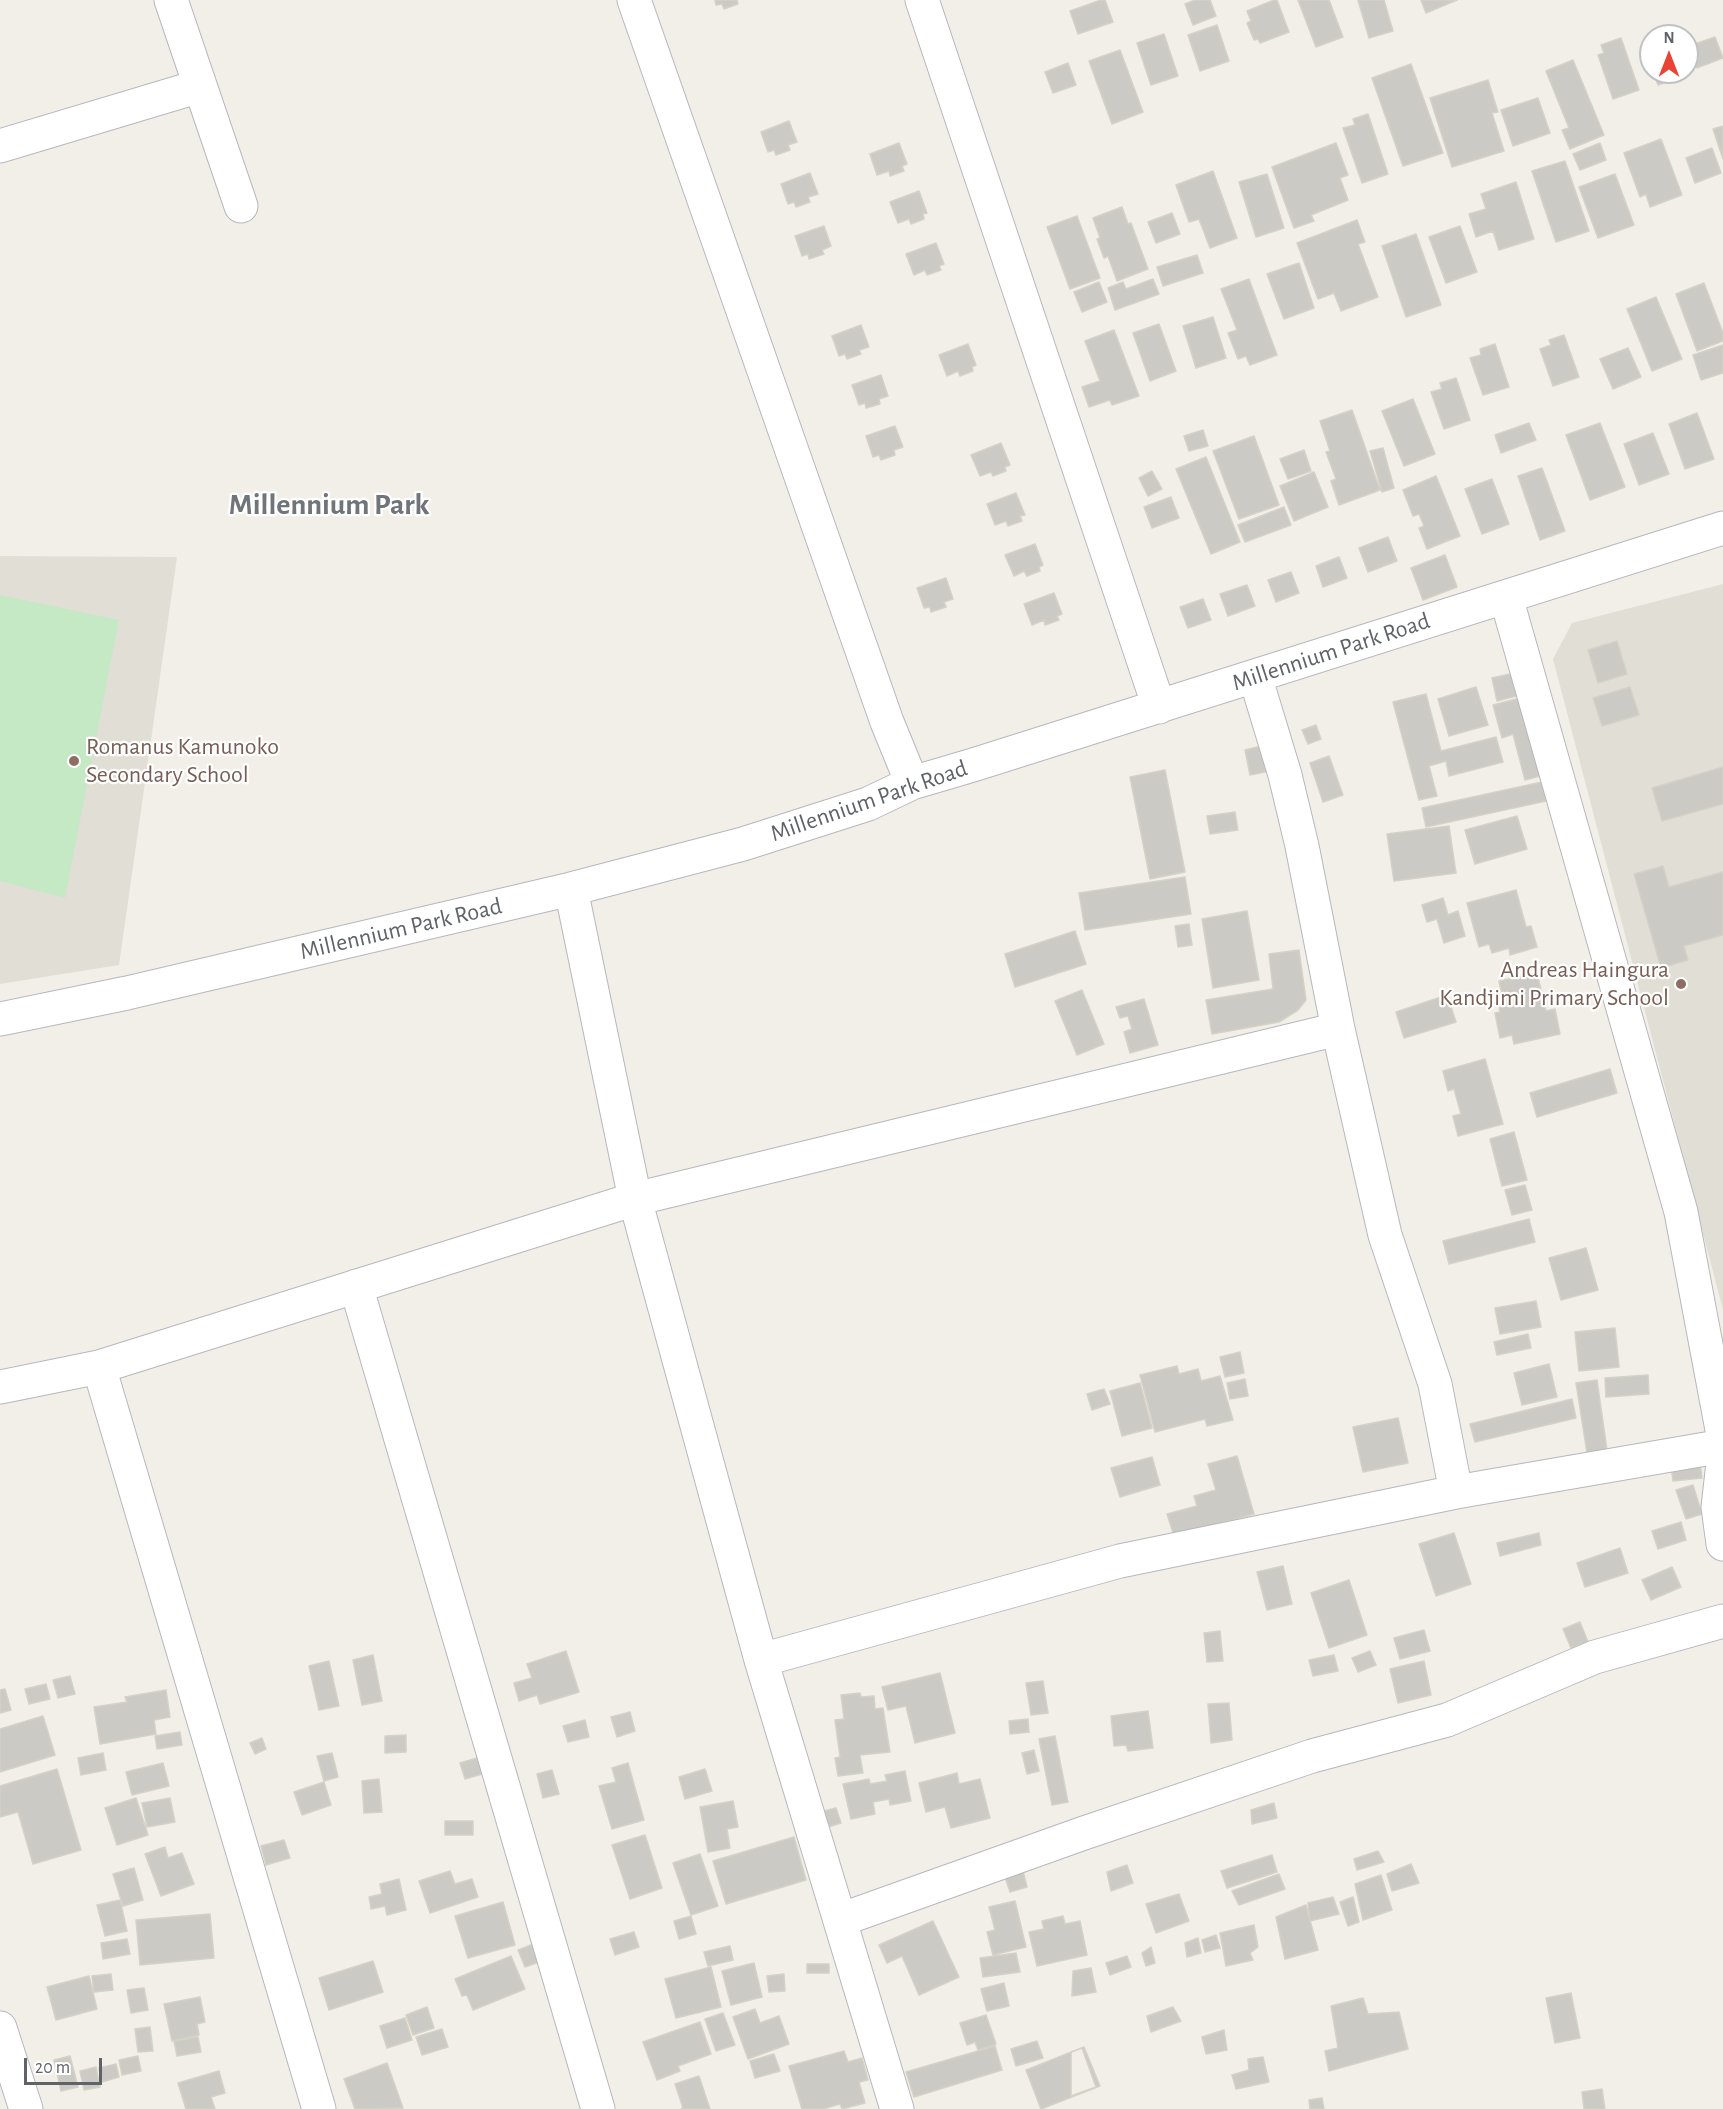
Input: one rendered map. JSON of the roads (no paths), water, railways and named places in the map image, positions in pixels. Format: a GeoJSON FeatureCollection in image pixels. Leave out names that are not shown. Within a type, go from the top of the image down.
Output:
{"type":"FeatureCollection","features":[{"type":"Feature","properties":{"kind":"street"},"geometry":{"type":"LineString","coordinates":[[171,0],[240,206]]}},
{"type":"Feature","properties":{"kind":"street"},"geometry":{"type":"LineString","coordinates":[[634,0],[883,711],[912,783]]}},
{"type":"Feature","properties":{"kind":"street"},"geometry":{"type":"LineString","coordinates":[[922,0],[1159,707]]}},
{"type":"Feature","properties":{"kind":"street"},"geometry":{"type":"LineString","coordinates":[[0,146],[200,86]]}},
{"type":"Feature","properties":{"kind":"street","name":"Millennium Park Road"},"geometry":{"type":"LineString","coordinates":[[0,1019],[127,993],[572,889],[743,844],[868,804],[912,783],[1723,528]]}},
{"type":"Feature","properties":{"kind":"street"},"geometry":{"type":"LineString","coordinates":[[1506,597],[1681,1212],[1723,1435]]}},
{"type":"Feature","properties":{"kind":"street"},"geometry":{"type":"LineString","coordinates":[[1255,676],[1285,775],[1297,825],[1338,1029],[1385,1235],[1435,1384],[1456,1492]]}},
{"type":"Feature","properties":{"kind":"street"},"geometry":{"type":"LineString","coordinates":[[572,889],[635,1199],[761,1660],[897,2109]]}},
{"type":"Feature","properties":{"kind":"street"},"geometry":{"type":"LineString","coordinates":[[0,1387],[99,1366],[635,1199],[1338,1029]]}},
{"type":"Feature","properties":{"kind":"street"},"geometry":{"type":"LineString","coordinates":[[356,1286],[598,2109]]}},
{"type":"Feature","properties":{"kind":"street"},"geometry":{"type":"LineString","coordinates":[[99,1366],[319,2109]]}},
{"type":"Feature","properties":{"kind":"street"},"geometry":{"type":"LineString","coordinates":[[761,1660],[1120,1561],[1456,1492],[1723,1446]]}},
{"type":"Feature","properties":{"kind":"street"},"geometry":{"type":"LineString","coordinates":[[1723,1463],[1718,1507],[1723,1544]]}},
{"type":"Feature","properties":{"kind":"street"},"geometry":{"type":"LineString","coordinates":[[840,1920],[1084,1833],[1312,1756],[1447,1720],[1595,1657],[1723,1621]]}},
{"type":"Feature","properties":{"kind":"street"},"geometry":{"type":"LineString","coordinates":[[0,2028],[26,2109]]}},
{"type":"Feature","properties":{"kind":"place","name":"Romanus Kamunoko Secondary School"},"geometry":{"type":"Point","coordinates":[74,761]}},
{"type":"Feature","properties":{"kind":"place","name":"Andreas Haingura Kandjimi Primary School"},"geometry":{"type":"Point","coordinates":[1681,984]}},
{"type":"Feature","properties":{"kind":"district","name":"Millennium Park"},"geometry":{"type":"Point","coordinates":[329,505]}}]}
